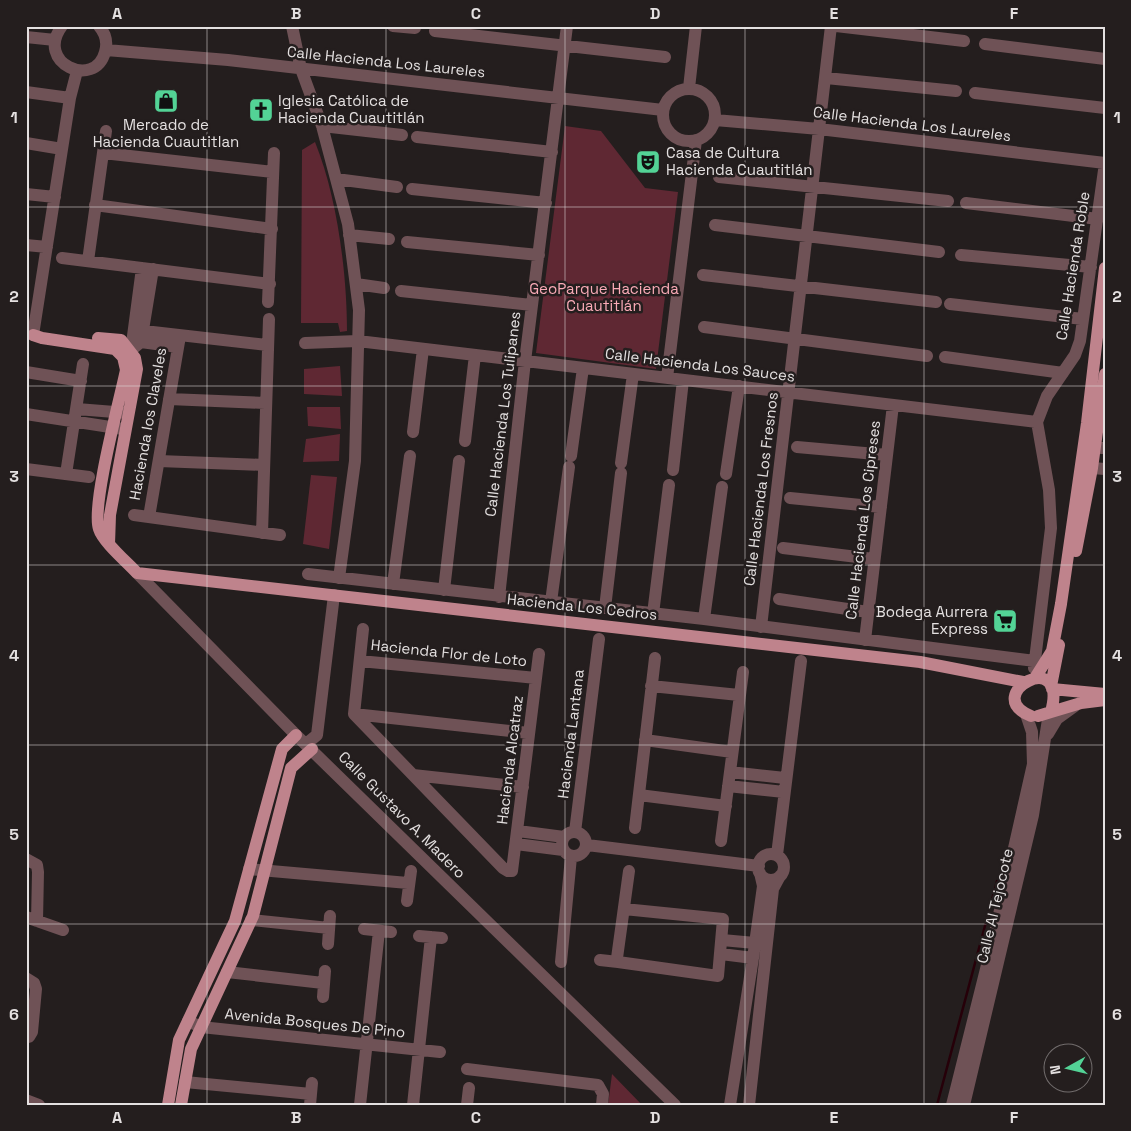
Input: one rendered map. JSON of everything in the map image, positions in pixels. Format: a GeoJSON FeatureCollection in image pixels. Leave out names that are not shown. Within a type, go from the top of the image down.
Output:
{"type":"FeatureCollection","features":[{"type":"Feature","properties":{"kind":"main road"},"geometry":{"type":"LineString","coordinates":[[1105,268],[1087,423],[1061,604],[1052,651],[1017,692],[1016,698],[1021,710],[1039,714],[1081,703],[1105,700]]}},
{"type":"Feature","properties":{"kind":"main road"},"geometry":{"type":"LineString","coordinates":[[29,334],[42,338],[115,349],[127,354],[123,413],[126,429],[110,515],[109,544]]}},
{"type":"Feature","properties":{"kind":"main road"},"geometry":{"type":"LineString","coordinates":[[1039,714],[1054,699],[1052,687],[1098,468],[1105,374]]}},
{"type":"Feature","properties":{"kind":"main road","name":"Calle Gustavo A. Madero"},"geometry":{"type":"LineString","coordinates":[[123,413],[113,428],[101,488],[98,522],[99,530],[109,544],[136,573]]}},
{"type":"Feature","properties":{"kind":"main road","name":"Hacienda Los Cedros"},"geometry":{"type":"LineString","coordinates":[[136,573],[920,662],[1030,679]]}},
{"type":"Feature","properties":{"kind":"main road"},"geometry":{"type":"LineString","coordinates":[[1030,679],[1041,679],[1052,687],[1105,694]]}},
{"type":"Feature","properties":{"kind":"main road"},"geometry":{"type":"LineString","coordinates":[[168,1105],[179,1040],[235,921],[282,749],[296,735]]}},
{"type":"Feature","properties":{"kind":"main road"},"geometry":{"type":"LineString","coordinates":[[181,1105],[191,1049],[251,920],[292,768],[309,747]]}},
{"type":"Feature","properties":{"kind":"street"},"geometry":{"type":"LineString","coordinates":[[62,26],[55,40],[55,51],[59,60],[67,67],[76,71],[99,64],[106,50],[105,36],[99,26]]}},
{"type":"Feature","properties":{"kind":"street"},"geometry":{"type":"LineString","coordinates":[[292,26],[301,69],[322,126],[336,179],[349,236],[359,310],[355,461],[339,578]]}},
{"type":"Feature","properties":{"kind":"street"},"geometry":{"type":"LineString","coordinates":[[393,26],[415,28]]}},
{"type":"Feature","properties":{"kind":"street","name":"Calle Hacienda Los Tulipanes"},"geometry":{"type":"LineString","coordinates":[[499,597],[525,362],[567,26]]}},
{"type":"Feature","properties":{"kind":"street"},"geometry":{"type":"LineString","coordinates":[[689,88],[696,26]]}},
{"type":"Feature","properties":{"kind":"street","name":"Calle Hacienda Los Fresnos"},"geometry":{"type":"LineString","coordinates":[[760,627],[831,26]]}},
{"type":"Feature","properties":{"kind":"street"},"geometry":{"type":"LineString","coordinates":[[836,26],[964,40]]}},
{"type":"Feature","properties":{"kind":"street"},"geometry":{"type":"LineString","coordinates":[[435,31],[665,57]]}},
{"type":"Feature","properties":{"kind":"street"},"geometry":{"type":"LineString","coordinates":[[26,37],[55,40]]}},
{"type":"Feature","properties":{"kind":"street"},"geometry":{"type":"LineString","coordinates":[[985,44],[1105,60]]}},
{"type":"Feature","properties":{"kind":"street","name":"Calle Hacienda Los Laureles"},"geometry":{"type":"LineString","coordinates":[[106,50],[301,69],[663,110]]}},
{"type":"Feature","properties":{"kind":"street"},"geometry":{"type":"LineString","coordinates":[[29,334],[47,247],[70,98],[76,71]]}},
{"type":"Feature","properties":{"kind":"street"},"geometry":{"type":"LineString","coordinates":[[826,78],[956,91]]}},
{"type":"Feature","properties":{"kind":"street"},"geometry":{"type":"LineString","coordinates":[[689,88],[706,94],[715,111],[715,120],[708,133],[696,140],[685,141],[671,134],[663,120],[663,110],[668,98],[677,91],[689,88]]}},
{"type":"Feature","properties":{"kind":"street"},"geometry":{"type":"LineString","coordinates":[[26,92],[70,98]]}},
{"type":"Feature","properties":{"kind":"street"},"geometry":{"type":"LineString","coordinates":[[975,93],[1105,108]]}},
{"type":"Feature","properties":{"kind":"street","name":"Calle Hacienda Los Laureles"},"geometry":{"type":"LineString","coordinates":[[715,120],[819,129],[1105,163]]}},
{"type":"Feature","properties":{"kind":"street"},"geometry":{"type":"LineString","coordinates":[[322,126],[402,135]]}},
{"type":"Feature","properties":{"kind":"street"},"geometry":{"type":"LineString","coordinates":[[88,261],[106,131]]}},
{"type":"Feature","properties":{"kind":"street"},"geometry":{"type":"LineString","coordinates":[[417,137],[552,152]]}},
{"type":"Feature","properties":{"kind":"street"},"geometry":{"type":"LineString","coordinates":[[666,378],[696,140]]}},
{"type":"Feature","properties":{"kind":"street"},"geometry":{"type":"LineString","coordinates":[[26,143],[62,149]]}},
{"type":"Feature","properties":{"kind":"street"},"geometry":{"type":"LineString","coordinates":[[103,153],[273,172]]}},
{"type":"Feature","properties":{"kind":"street"},"geometry":{"type":"LineString","coordinates":[[268,302],[274,153]]}},
{"type":"Feature","properties":{"kind":"street","name":"Calle Hacienda Roble"},"geometry":{"type":"LineString","coordinates":[[1037,422],[1047,396],[1063,373],[1080,341],[1105,163]]}},
{"type":"Feature","properties":{"kind":"street"},"geometry":{"type":"LineString","coordinates":[[719,177],[948,201]]}},
{"type":"Feature","properties":{"kind":"street"},"geometry":{"type":"LineString","coordinates":[[336,179],[397,188]]}},
{"type":"Feature","properties":{"kind":"street"},"geometry":{"type":"LineString","coordinates":[[412,190],[546,203]]}},
{"type":"Feature","properties":{"kind":"street"},"geometry":{"type":"LineString","coordinates":[[26,194],[54,197]]}},
{"type":"Feature","properties":{"kind":"street"},"geometry":{"type":"LineString","coordinates":[[966,203],[1098,219]]}},
{"type":"Feature","properties":{"kind":"street"},"geometry":{"type":"LineString","coordinates":[[95,204],[272,230]]}},
{"type":"Feature","properties":{"kind":"street"},"geometry":{"type":"LineString","coordinates":[[715,225],[939,252]]}},
{"type":"Feature","properties":{"kind":"street"},"geometry":{"type":"LineString","coordinates":[[349,236],[389,239]]}},
{"type":"Feature","properties":{"kind":"street"},"geometry":{"type":"LineString","coordinates":[[407,242],[539,254]]}},
{"type":"Feature","properties":{"kind":"street"},"geometry":{"type":"LineString","coordinates":[[26,245],[47,247]]}},
{"type":"Feature","properties":{"kind":"street"},"geometry":{"type":"LineString","coordinates":[[961,255],[1090,267]]}},
{"type":"Feature","properties":{"kind":"street"},"geometry":{"type":"LineString","coordinates":[[62,258],[270,284]]}},
{"type":"Feature","properties":{"kind":"street"},"geometry":{"type":"LineString","coordinates":[[127,354],[142,336],[141,315],[147,268]]}},
{"type":"Feature","properties":{"kind":"street"},"geometry":{"type":"LineString","coordinates":[[703,275],[936,302]]}},
{"type":"Feature","properties":{"kind":"street"},"geometry":{"type":"LineString","coordinates":[[356,284],[384,288]]}},
{"type":"Feature","properties":{"kind":"street"},"geometry":{"type":"LineString","coordinates":[[401,290],[532,305]]}},
{"type":"Feature","properties":{"kind":"street"},"geometry":{"type":"LineString","coordinates":[[950,304],[1083,319]]}},
{"type":"Feature","properties":{"kind":"street"},"geometry":{"type":"LineString","coordinates":[[127,354],[141,315]]}},
{"type":"Feature","properties":{"kind":"street"},"geometry":{"type":"LineString","coordinates":[[262,533],[269,319]]}},
{"type":"Feature","properties":{"kind":"street"},"geometry":{"type":"LineString","coordinates":[[704,326],[927,356]]}},
{"type":"Feature","properties":{"kind":"street"},"geometry":{"type":"LineString","coordinates":[[142,336],[179,341],[267,345]]}},
{"type":"Feature","properties":{"kind":"street","name":"Hacienda los Claveles"},"geometry":{"type":"LineString","coordinates":[[149,517],[179,341]]}},
{"type":"Feature","properties":{"kind":"street","name":"Calle Hacienda Los Sauces"},"geometry":{"type":"LineString","coordinates":[[305,343],[358,341],[1037,422]]}},
{"type":"Feature","properties":{"kind":"street"},"geometry":{"type":"LineString","coordinates":[[413,432],[423,349]]}},
{"type":"Feature","properties":{"kind":"street"},"geometry":{"type":"LineString","coordinates":[[465,441],[475,355]]}},
{"type":"Feature","properties":{"kind":"street"},"geometry":{"type":"LineString","coordinates":[[945,357],[1063,373]]}},
{"type":"Feature","properties":{"kind":"street"},"geometry":{"type":"LineString","coordinates":[[66,474],[83,364]]}},
{"type":"Feature","properties":{"kind":"street"},"geometry":{"type":"LineString","coordinates":[[551,602],[583,368]]}},
{"type":"Feature","properties":{"kind":"street"},"geometry":{"type":"LineString","coordinates":[[26,372],[81,381]]}},
{"type":"Feature","properties":{"kind":"street"},"geometry":{"type":"LineString","coordinates":[[605,608],[633,374]]}},
{"type":"Feature","properties":{"kind":"street"},"geometry":{"type":"LineString","coordinates":[[673,470],[683,380]]}},
{"type":"Feature","properties":{"kind":"street"},"geometry":{"type":"LineString","coordinates":[[726,474],[739,386]]}},
{"type":"Feature","properties":{"kind":"street"},"geometry":{"type":"LineString","coordinates":[[169,399],[265,403]]}},
{"type":"Feature","properties":{"kind":"street","name":"Calle Hacienda Los Cipreses"},"geometry":{"type":"LineString","coordinates":[[865,640],[893,405]]}},
{"type":"Feature","properties":{"kind":"street"},"geometry":{"type":"LineString","coordinates":[[77,409],[123,413]]}},
{"type":"Feature","properties":{"kind":"street"},"geometry":{"type":"LineString","coordinates":[[26,414],[75,423],[126,429]]}},
{"type":"Feature","properties":{"kind":"street"},"geometry":{"type":"LineString","coordinates":[[1030,679],[1035,661],[1052,528],[1049,490],[1037,422]]}},
{"type":"Feature","properties":{"kind":"street"},"geometry":{"type":"LineString","coordinates":[[797,447],[887,455]]}},
{"type":"Feature","properties":{"kind":"street"},"geometry":{"type":"LineString","coordinates":[[393,584],[410,456]]}},
{"type":"Feature","properties":{"kind":"street"},"geometry":{"type":"LineString","coordinates":[[158,461],[264,465]]}},
{"type":"Feature","properties":{"kind":"street"},"geometry":{"type":"LineString","coordinates":[[444,590],[459,461]]}},
{"type":"Feature","properties":{"kind":"street"},"geometry":{"type":"LineString","coordinates":[[26,469],[90,477]]}},
{"type":"Feature","properties":{"kind":"street"},"geometry":{"type":"LineString","coordinates":[[653,614],[669,484]]}},
{"type":"Feature","properties":{"kind":"street"},"geometry":{"type":"LineString","coordinates":[[704,619],[722,487]]}},
{"type":"Feature","properties":{"kind":"street"},"geometry":{"type":"LineString","coordinates":[[790,498],[881,507]]}},
{"type":"Feature","properties":{"kind":"street"},"geometry":{"type":"LineString","coordinates":[[134,515],[280,535]]}},
{"type":"Feature","properties":{"kind":"street"},"geometry":{"type":"LineString","coordinates":[[783,548],[874,560]]}},
{"type":"Feature","properties":{"kind":"street","name":"Calle Gustavo A. Madero"},"geometry":{"type":"LineString","coordinates":[[136,573],[296,735],[675,1105]]}},
{"type":"Feature","properties":{"kind":"street"},"geometry":{"type":"LineString","coordinates":[[308,574],[704,619],[1035,661]]}},
{"type":"Feature","properties":{"kind":"street"},"geometry":{"type":"LineString","coordinates":[[309,747],[317,735],[334,595]]}},
{"type":"Feature","properties":{"kind":"street"},"geometry":{"type":"LineString","coordinates":[[779,599],[868,612]]}},
{"type":"Feature","properties":{"kind":"street"},"geometry":{"type":"LineString","coordinates":[[354,714],[363,628]]}},
{"type":"Feature","properties":{"kind":"street","name":"Hacienda Lantana"},"geometry":{"type":"LineString","coordinates":[[570,834],[599,639]]}},
{"type":"Feature","properties":{"kind":"street","name":"Hacienda Alcatraz"},"geometry":{"type":"LineString","coordinates":[[413,775],[503,868],[508,871],[512,870],[539,654]]}},
{"type":"Feature","properties":{"kind":"street"},"geometry":{"type":"LineString","coordinates":[[635,828],[655,658]]}},
{"type":"Feature","properties":{"kind":"street","name":"Hacienda Flor de Loto"},"geometry":{"type":"LineString","coordinates":[[360,661],[536,678]]}},
{"type":"Feature","properties":{"kind":"street"},"geometry":{"type":"LineString","coordinates":[[749,1105],[774,890],[784,864],[777,855],[785,778],[801,661]]}},
{"type":"Feature","properties":{"kind":"street"},"geometry":{"type":"LineString","coordinates":[[721,841],[743,672]]}},
{"type":"Feature","properties":{"kind":"street"},"geometry":{"type":"LineString","coordinates":[[651,686],[739,695]]}},
{"type":"Feature","properties":{"kind":"street"},"geometry":{"type":"LineString","coordinates":[[1046,736],[1057,719],[1068,709],[1081,703]]}},
{"type":"Feature","properties":{"kind":"street"},"geometry":{"type":"LineString","coordinates":[[354,714],[529,733]]}},
{"type":"Feature","properties":{"kind":"street"},"geometry":{"type":"LineString","coordinates":[[354,714],[413,775],[523,787]]}},
{"type":"Feature","properties":{"kind":"street","name":"Calle Al Tejocote"},"geometry":{"type":"LineString","coordinates":[[964,1105],[1031,824],[1046,736],[1039,714]]}},
{"type":"Feature","properties":{"kind":"street","name":"Calle Al Tejocote"},"geometry":{"type":"LineString","coordinates":[[952,1105],[995,931],[1033,764],[1032,732],[1039,714]]}},
{"type":"Feature","properties":{"kind":"street"},"geometry":{"type":"LineString","coordinates":[[645,740],[732,752]]}},
{"type":"Feature","properties":{"kind":"street"},"geometry":{"type":"LineString","coordinates":[[730,772],[785,778]]}},
{"type":"Feature","properties":{"kind":"street"},"geometry":{"type":"LineString","coordinates":[[728,786],[784,792]]}},
{"type":"Feature","properties":{"kind":"street"},"geometry":{"type":"LineString","coordinates":[[639,795],[726,806]]}},
{"type":"Feature","properties":{"kind":"street"},"geometry":{"type":"LineString","coordinates":[[561,962],[567,854],[562,843],[570,834]]}},
{"type":"Feature","properties":{"kind":"street"},"geometry":{"type":"LineString","coordinates":[[570,834],[584,837],[587,845],[582,855],[567,854],[517,838],[570,834]]}},
{"type":"Feature","properties":{"kind":"street"},"geometry":{"type":"LineString","coordinates":[[587,845],[759,869],[769,879],[780,876]]}},
{"type":"Feature","properties":{"kind":"street"},"geometry":{"type":"LineString","coordinates":[[730,1105],[763,886],[759,869],[766,855],[777,855]]}},
{"type":"Feature","properties":{"kind":"street"},"geometry":{"type":"LineString","coordinates":[[26,859],[37,865],[38,872],[32,919],[63,930]]}},
{"type":"Feature","properties":{"kind":"street"},"geometry":{"type":"LineString","coordinates":[[250,869],[410,877],[407,900]]}},
{"type":"Feature","properties":{"kind":"street"},"geometry":{"type":"LineString","coordinates":[[619,961],[629,871]]}},
{"type":"Feature","properties":{"kind":"street"},"geometry":{"type":"LineString","coordinates":[[600,960],[717,974],[723,919],[624,908]]}},
{"type":"Feature","properties":{"kind":"street"},"geometry":{"type":"LineString","coordinates":[[251,920],[330,922],[328,944]]}},
{"type":"Feature","properties":{"kind":"street"},"geometry":{"type":"LineString","coordinates":[[360,1105],[385,932],[364,930]]}},
{"type":"Feature","properties":{"kind":"street"},"geometry":{"type":"LineString","coordinates":[[413,1105],[431,937]]}},
{"type":"Feature","properties":{"kind":"street"},"geometry":{"type":"LineString","coordinates":[[722,940],[755,943]]}},
{"type":"Feature","properties":{"kind":"street"},"geometry":{"type":"LineString","coordinates":[[720,954],[753,958]]}},
{"type":"Feature","properties":{"kind":"street"},"geometry":{"type":"LineString","coordinates":[[227,972],[324,977],[323,997]]}},
{"type":"Feature","properties":{"kind":"street"},"geometry":{"type":"LineString","coordinates":[[26,978],[34,983],[36,989],[32,1032],[30,1037],[26,1037]]}},
{"type":"Feature","properties":{"kind":"street","name":"Avenida Bosques De Pino"},"geometry":{"type":"LineString","coordinates":[[188,1021],[201,1027],[440,1052]]}},
{"type":"Feature","properties":{"kind":"street"},"geometry":{"type":"LineString","coordinates":[[467,1069],[598,1085],[603,1094],[602,1105]]}},
{"type":"Feature","properties":{"kind":"street"},"geometry":{"type":"LineString","coordinates":[[185,1082],[311,1094]]}},
{"type":"Feature","properties":{"kind":"street"},"geometry":{"type":"LineString","coordinates":[[733,1085],[750,1088]]}},
{"type":"Feature","properties":{"kind":"street"},"geometry":{"type":"LineString","coordinates":[[466,1105],[469,1088]]}},
{"type":"Feature","properties":{"kind":"street"},"geometry":{"type":"LineString","coordinates":[[26,1100],[39,1105]]}},
{"type":"Feature","properties":{"kind":"green space","name":"GeoParque Hacienda Cuautitlán"},"geometry":{"type":"Polygon","coordinates":[[[565,126],[601,131],[645,188],[678,192],[656,369],[536,353],[565,126]]]}},
{"type":"Feature","properties":{"kind":"green space"},"geometry":{"type":"Polygon","coordinates":[[[315,142],[323,163],[335,210],[343,260],[347,331],[340,332],[338,323],[301,323],[302,150],[315,142]]]}},
{"type":"Feature","properties":{"kind":"green space"},"geometry":{"type":"Polygon","coordinates":[[[340,366],[342,396],[304,394],[304,369],[340,366]]]}},
{"type":"Feature","properties":{"kind":"green space"},"geometry":{"type":"Polygon","coordinates":[[[307,407],[340,407],[341,429],[308,426],[307,407]]]}},
{"type":"Feature","properties":{"kind":"green space"},"geometry":{"type":"Polygon","coordinates":[[[340,434],[339,461],[303,462],[306,439],[340,434]]]}},
{"type":"Feature","properties":{"kind":"green space"},"geometry":{"type":"Polygon","coordinates":[[[311,475],[337,477],[329,549],[303,544],[311,475]]]}},
{"type":"Feature","properties":{"kind":"green space"},"geometry":{"type":"Polygon","coordinates":[[[612,1074],[642,1105],[608,1105],[612,1074]]]}},
{"type":"Feature","properties":{"kind":"waterway"},"geometry":{"type":"LineString","coordinates":[[937,1105],[997,881]]}},
{"type":"Feature","properties":{"kind":"place","name":"Mercado de Hacienda Cuautitlan"},"geometry":{"type":"Point","coordinates":[166,101]}},
{"type":"Feature","properties":{"kind":"place","name":"Iglesia Católica de Hacienda Cuautitlán"},"geometry":{"type":"Point","coordinates":[261,110]}},
{"type":"Feature","properties":{"kind":"place","name":"Casa de Cultura Hacienda Cuautitlán"},"geometry":{"type":"Point","coordinates":[648,162]}},
{"type":"Feature","properties":{"kind":"place","name":"Bodega Aurrera Express"},"geometry":{"type":"Point","coordinates":[1005,621]}}]}
